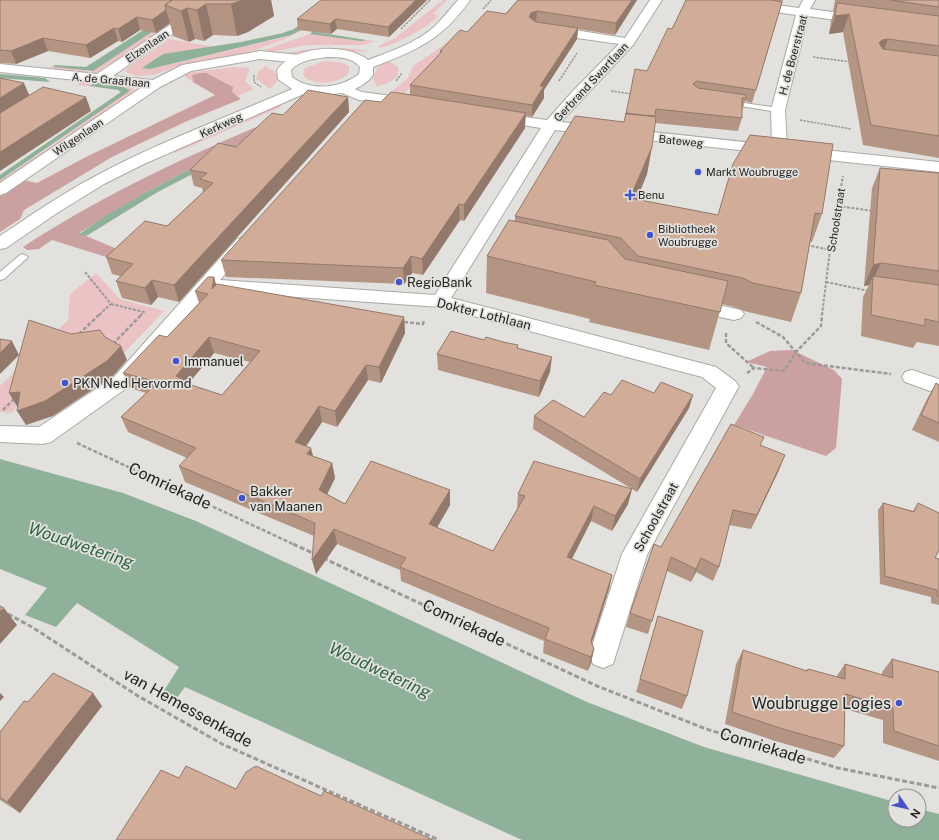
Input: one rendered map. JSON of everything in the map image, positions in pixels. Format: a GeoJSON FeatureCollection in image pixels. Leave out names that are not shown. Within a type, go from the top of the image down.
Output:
{"type":"FeatureCollection","features":[{"type":"Feature","properties":{"kind":"street","name":"Elzenlaan"},"geometry":{"type":"LineString","coordinates":[[100,78],[215,0]]}},
{"type":"Feature","properties":{"kind":"street"},"geometry":{"type":"LineString","coordinates":[[366,65],[410,48],[426,39],[439,29],[464,0]]}},
{"type":"Feature","properties":{"kind":"street","name":"Gerbrand Swartlaan"},"geometry":{"type":"LineString","coordinates":[[440,301],[485,244],[550,126],[629,42],[656,0]]}},
{"type":"Feature","properties":{"kind":"street"},"geometry":{"type":"LineString","coordinates":[[715,0],[806,6],[875,21]]}},
{"type":"Feature","properties":{"kind":"street","name":"H. de Boerstraat"},"geometry":{"type":"LineString","coordinates":[[780,150],[778,114],[792,54],[806,6]]}},
{"type":"Feature","properties":{"kind":"street"},"geometry":{"type":"LineString","coordinates":[[366,65],[367,73],[361,80],[342,88],[323,90],[304,89],[289,83],[283,75],[286,68],[300,59],[327,54],[353,57],[388,48],[410,39],[448,17]]}},
{"type":"Feature","properties":{"kind":"street"},"geometry":{"type":"LineString","coordinates":[[536,28],[629,42]]}},
{"type":"Feature","properties":{"kind":"street","name":"A. de Graaflaan"},"geometry":{"type":"LineString","coordinates":[[0,68],[155,84],[187,68],[242,60],[260,55],[300,59]]}},
{"type":"Feature","properties":{"kind":"street"},"geometry":{"type":"LineString","coordinates":[[353,57],[366,65]]}},
{"type":"Feature","properties":{"kind":"street","name":"A. de Graaflaan"},"geometry":{"type":"LineString","coordinates":[[242,60],[286,68]]}},
{"type":"Feature","properties":{"kind":"street"},"geometry":{"type":"LineString","coordinates":[[58,88],[77,76]]}},
{"type":"Feature","properties":{"kind":"street"},"geometry":{"type":"LineString","coordinates":[[361,80],[375,90],[378,98]]}},
{"type":"Feature","properties":{"kind":"street","name":"Kerkweg"},"geometry":{"type":"LineString","coordinates":[[0,244],[58,205],[98,181],[183,136],[289,83]]}},
{"type":"Feature","properties":{"kind":"street","name":"Wilgenlaan"},"geometry":{"type":"LineString","coordinates":[[0,190],[155,84]]}},
{"type":"Feature","properties":{"kind":"street"},"geometry":{"type":"LineString","coordinates":[[342,88],[359,96],[427,105]]}},
{"type":"Feature","properties":{"kind":"street","name":"Kerkweg"},"geometry":{"type":"LineString","coordinates":[[138,161],[304,89]]}},
{"type":"Feature","properties":{"kind":"street"},"geometry":{"type":"LineString","coordinates":[[358,114],[378,98]]}},
{"type":"Feature","properties":{"kind":"street","name":"Bateweg"},"geometry":{"type":"LineString","coordinates":[[481,114],[550,126],[939,167]]}},
{"type":"Feature","properties":{"kind":"street"},"geometry":{"type":"LineString","coordinates":[[0,434],[43,436],[121,382],[254,232]]}},
{"type":"Feature","properties":{"kind":"street","name":"Dokter Lothlaan"},"geometry":{"type":"LineString","coordinates":[[207,285],[440,301],[709,372],[728,386]]}},
{"type":"Feature","properties":{"kind":"street"},"geometry":{"type":"LineString","coordinates":[[672,301],[734,314]]}},
{"type":"Feature","properties":{"kind":"street"},"geometry":{"type":"LineString","coordinates":[[912,376],[939,387]]}},
{"type":"Feature","properties":{"kind":"street","name":"Schoolstraat"},"geometry":{"type":"LineString","coordinates":[[603,655],[635,554],[728,386]]}},
{"type":"Feature","properties":{"kind":"lane","name":"H. de Boerstraat"},"geometry":{"type":"LineString","coordinates":[[719,100],[778,114]]}},
{"type":"Feature","properties":{"kind":"lane"},"geometry":{"type":"LineString","coordinates":[[0,277],[23,257]]}},
{"type":"Feature","properties":{"kind":"path"},"geometry":{"type":"LineString","coordinates":[[406,24],[430,0]]}},
{"type":"Feature","properties":{"kind":"path"},"geometry":{"type":"LineString","coordinates":[[503,17],[519,0]]}},
{"type":"Feature","properties":{"kind":"path"},"geometry":{"type":"LineString","coordinates":[[792,54],[851,62]]}},
{"type":"Feature","properties":{"kind":"path"},"geometry":{"type":"LineString","coordinates":[[586,86],[633,94]]}},
{"type":"Feature","properties":{"kind":"path"},"geometry":{"type":"LineString","coordinates":[[778,114],[851,129]]}},
{"type":"Feature","properties":{"kind":"path","name":"Schoolstraat"},"geometry":{"type":"LineString","coordinates":[[754,368],[784,371],[796,352],[821,326],[830,250],[846,157]]}},
{"type":"Feature","properties":{"kind":"path"},"geometry":{"type":"LineString","coordinates":[[838,206],[877,211]]}},
{"type":"Feature","properties":{"kind":"path"},"geometry":{"type":"LineString","coordinates":[[800,244],[830,250]]}},
{"type":"Feature","properties":{"kind":"path"},"geometry":{"type":"LineString","coordinates":[[85,272],[111,304],[144,312],[112,344],[146,355]]}},
{"type":"Feature","properties":{"kind":"path"},"geometry":{"type":"LineString","coordinates":[[826,282],[871,292]]}},
{"type":"Feature","properties":{"kind":"path"},"geometry":{"type":"LineString","coordinates":[[74,338],[111,304]]}},
{"type":"Feature","properties":{"kind":"path"},"geometry":{"type":"LineString","coordinates":[[728,386],[754,368],[726,343],[726,327],[734,314],[753,320],[783,337],[805,362],[912,376]]}},
{"type":"Feature","properties":{"kind":"path"},"geometry":{"type":"LineString","coordinates":[[0,414],[15,397]]}},
{"type":"Feature","properties":{"kind":"path","name":"Comriekade"},"geometry":{"type":"LineString","coordinates":[[43,436],[72,440],[597,686],[699,726],[838,768],[939,788]]}},
{"type":"Feature","properties":{"kind":"path","name":"van Hemessenkade"},"geometry":{"type":"LineString","coordinates":[[6,613],[32,626],[138,696],[222,744],[439,840]]}},
{"type":"Feature","properties":{"kind":"shaded area"},"geometry":{"type":"Polygon","coordinates":[[[200,0],[208,0],[96,73],[57,71],[50,67],[55,65],[91,72],[200,0]]]}},
{"type":"Feature","properties":{"kind":"shaded area"},"geometry":{"type":"Polygon","coordinates":[[[443,0],[447,0],[433,14],[439,16],[425,26],[412,35],[397,42],[381,48],[378,46],[395,38],[443,0]]]}},
{"type":"Feature","properties":{"kind":"shaded area"},"geometry":{"type":"Polygon","coordinates":[[[302,30],[283,40],[246,53],[183,64],[154,75],[137,76],[125,72],[127,68],[169,39],[214,47],[163,54],[142,68],[150,69],[281,38],[302,30]]]}},
{"type":"Feature","properties":{"kind":"shaded area"},"geometry":{"type":"Polygon","coordinates":[[[310,34],[375,41],[364,45],[308,45],[265,53],[263,52],[264,50],[310,34]]]}},
{"type":"Feature","properties":{"kind":"shaded area"},"geometry":{"type":"Polygon","coordinates":[[[454,38],[455,40],[403,95],[392,91],[408,78],[413,66],[454,38]]]}},
{"type":"Feature","properties":{"kind":"shaded area"},"geometry":{"type":"Polygon","coordinates":[[[346,48],[370,51],[291,55],[284,54],[302,50],[346,48]]]}},
{"type":"Feature","properties":{"kind":"shaded area"},"geometry":{"type":"Polygon","coordinates":[[[387,60],[398,67],[397,75],[389,82],[377,87],[373,78],[379,64],[387,60]]]}},
{"type":"Feature","properties":{"kind":"shaded area"},"geometry":{"type":"Polygon","coordinates":[[[324,61],[339,62],[349,66],[349,73],[339,80],[326,83],[319,83],[307,79],[303,75],[305,68],[324,61]]]}},
{"type":"Feature","properties":{"kind":"shaded area"},"geometry":{"type":"Polygon","coordinates":[[[265,66],[274,71],[278,77],[276,83],[270,89],[256,79],[258,72],[265,66]]]}},
{"type":"Feature","properties":{"kind":"shaded area"},"geometry":{"type":"Polygon","coordinates":[[[234,67],[250,68],[245,81],[254,89],[237,96],[192,75],[193,82],[185,77],[186,73],[234,67]]]}},
{"type":"Feature","properties":{"kind":"shaded area"},"geometry":{"type":"Polygon","coordinates":[[[206,73],[233,87],[232,92],[241,99],[185,122],[112,157],[24,210],[20,219],[0,232],[0,196],[23,180],[37,183],[88,156],[215,95],[193,82],[192,75],[206,73]]]}},
{"type":"Feature","properties":{"kind":"shaded area"},"geometry":{"type":"Polygon","coordinates":[[[87,80],[127,85],[135,90],[134,94],[0,186],[0,180],[54,144],[129,90],[123,87],[95,83],[89,86],[76,85],[87,80]]]}},
{"type":"Feature","properties":{"kind":"shaded area"},"geometry":{"type":"Polygon","coordinates":[[[281,102],[283,103],[280,105],[281,107],[175,153],[173,152],[239,120],[281,102]]]}},
{"type":"Feature","properties":{"kind":"shaded area"},"geometry":{"type":"Polygon","coordinates":[[[292,112],[247,140],[150,190],[79,233],[129,254],[119,261],[52,240],[39,249],[27,250],[23,247],[88,208],[154,173],[223,141],[292,112]]]}},
{"type":"Feature","properties":{"kind":"shaded area"},"geometry":{"type":"Polygon","coordinates":[[[96,273],[120,299],[164,311],[125,352],[100,345],[38,375],[12,413],[0,412],[0,386],[68,320],[70,294],[96,273]]]}},
{"type":"Feature","properties":{"kind":"shaded area"},"geometry":{"type":"Polygon","coordinates":[[[792,350],[834,370],[842,379],[836,448],[826,456],[734,425],[767,367],[746,362],[770,351],[792,350]]]}},
{"type":"Feature","properties":{"kind":"water"},"geometry":{"type":"Polygon","coordinates":[[[190,0],[200,0],[93,71],[54,67],[55,65],[86,67],[190,0]]]}},
{"type":"Feature","properties":{"kind":"water"},"geometry":{"type":"Polygon","coordinates":[[[331,0],[301,30],[291,35],[150,69],[142,68],[163,54],[241,42],[283,33],[294,29],[331,0]]]}},
{"type":"Feature","properties":{"kind":"water"},"geometry":{"type":"Polygon","coordinates":[[[312,32],[366,40],[361,41],[310,34],[312,32]]]}},
{"type":"Feature","properties":{"kind":"water"},"geometry":{"type":"Polygon","coordinates":[[[0,74],[45,78],[50,82],[0,78],[0,74]]]}},
{"type":"Feature","properties":{"kind":"water"},"geometry":{"type":"Polygon","coordinates":[[[95,83],[123,87],[130,90],[0,180],[0,175],[121,92],[118,90],[89,86],[95,83]]]}},
{"type":"Feature","properties":{"kind":"water"},"geometry":{"type":"Polygon","coordinates":[[[247,140],[200,170],[156,193],[88,235],[85,236],[79,234],[107,215],[150,190],[247,140]]]}},
{"type":"Feature","properties":{"kind":"water","name":"Woudwetering"},"geometry":{"type":"Polygon","coordinates":[[[0,459],[123,493],[196,521],[587,702],[704,747],[887,800],[887,828],[927,828],[927,811],[939,814],[939,840],[522,840],[185,687],[173,703],[160,697],[179,667],[77,603],[56,627],[25,615],[47,588],[0,569],[0,459]]]}},
{"type":"Feature","properties":{"kind":"building"},"geometry":{"type":"Polygon","coordinates":[[[0,0],[172,0],[165,5],[166,10],[152,20],[137,17],[118,29],[114,28],[86,45],[43,38],[11,51],[0,50],[0,0]]]}},
{"type":"Feature","properties":{"kind":"building"},"geometry":{"type":"Polygon","coordinates":[[[172,0],[244,0],[231,4],[206,4],[197,10],[187,8],[181,11],[165,5],[172,0]]]}},
{"type":"Feature","properties":{"kind":"building"},"geometry":{"type":"Polygon","coordinates":[[[321,0],[416,0],[388,27],[335,19],[330,24],[297,19],[321,0]]]}},
{"type":"Feature","properties":{"kind":"building"},"geometry":{"type":"Polygon","coordinates":[[[518,0],[632,0],[616,23],[537,11],[531,13],[529,17],[536,22],[578,28],[540,86],[544,86],[532,105],[410,85],[460,30],[467,32],[487,11],[506,14],[518,0]]]}},
{"type":"Feature","properties":{"kind":"building"},"geometry":{"type":"Polygon","coordinates":[[[686,0],[771,0],[782,2],[756,90],[696,81],[693,84],[698,88],[746,95],[746,98],[742,98],[742,118],[656,109],[655,116],[626,114],[635,69],[647,71],[668,28],[672,29],[686,0]]]}},
{"type":"Feature","properties":{"kind":"building"},"geometry":{"type":"Polygon","coordinates":[[[890,0],[939,0],[939,7],[890,0]]]}},
{"type":"Feature","properties":{"kind":"building"},"geometry":{"type":"Polygon","coordinates":[[[837,3],[939,16],[939,46],[888,39],[882,40],[879,43],[883,49],[939,56],[939,136],[871,125],[849,14],[835,16],[837,3]]]}},
{"type":"Feature","properties":{"kind":"building"},"geometry":{"type":"Polygon","coordinates":[[[0,78],[24,83],[0,98],[0,78]]]}},
{"type":"Feature","properties":{"kind":"building"},"geometry":{"type":"Polygon","coordinates":[[[43,87],[86,97],[0,152],[0,113],[43,87]]]}},
{"type":"Feature","properties":{"kind":"building"},"geometry":{"type":"Polygon","coordinates":[[[308,90],[348,97],[174,285],[152,280],[145,288],[116,281],[133,264],[106,257],[145,221],[167,226],[213,183],[200,179],[207,173],[190,170],[218,143],[236,147],[272,113],[283,115],[308,90]]]}},
{"type":"Feature","properties":{"kind":"building"},"geometry":{"type":"Polygon","coordinates":[[[391,92],[526,113],[464,205],[459,204],[422,259],[411,256],[403,268],[221,260],[365,100],[381,102],[391,92]]]}},
{"type":"Feature","properties":{"kind":"building"},"geometry":{"type":"Polygon","coordinates":[[[626,113],[656,117],[652,147],[630,198],[718,215],[733,164],[750,135],[833,144],[822,214],[815,213],[801,293],[753,283],[743,278],[638,256],[621,238],[515,216],[575,116],[624,122],[626,113]]]}},
{"type":"Feature","properties":{"kind":"building"},"geometry":{"type":"Polygon","coordinates":[[[880,168],[939,173],[939,271],[881,263],[873,265],[880,168]]]}},
{"type":"Feature","properties":{"kind":"building"},"geometry":{"type":"Polygon","coordinates":[[[509,220],[608,240],[625,259],[728,281],[720,312],[594,285],[596,282],[487,256],[509,220]]]}},
{"type":"Feature","properties":{"kind":"building"},"geometry":{"type":"Polygon","coordinates":[[[873,276],[939,285],[939,322],[925,319],[925,326],[871,315],[873,276]]]}},
{"type":"Feature","properties":{"kind":"building"},"geometry":{"type":"Polygon","coordinates":[[[208,277],[214,277],[212,289],[217,284],[404,317],[379,367],[366,365],[335,411],[319,406],[295,442],[311,448],[307,454],[332,463],[319,490],[345,504],[371,461],[450,490],[429,524],[493,551],[525,496],[518,494],[534,461],[632,489],[615,516],[594,506],[567,557],[612,575],[591,641],[594,649],[591,657],[545,639],[549,628],[400,567],[406,558],[334,529],[312,560],[315,523],[179,466],[196,448],[121,417],[158,382],[123,373],[159,335],[167,337],[208,294],[195,291],[208,277]],[[209,337],[176,376],[186,381],[185,383],[222,395],[260,351],[209,337]]]}},
{"type":"Feature","properties":{"kind":"building"},"geometry":{"type":"Polygon","coordinates":[[[29,320],[71,334],[100,330],[105,337],[121,346],[107,361],[45,401],[17,411],[20,392],[9,393],[29,320]]]}},
{"type":"Feature","properties":{"kind":"building"},"geometry":{"type":"Polygon","coordinates":[[[451,331],[484,340],[486,337],[518,345],[517,348],[552,357],[540,381],[437,354],[451,331]]]}},
{"type":"Feature","properties":{"kind":"building"},"geometry":{"type":"Polygon","coordinates":[[[0,339],[12,341],[0,353],[0,339]]]}},
{"type":"Feature","properties":{"kind":"building"},"geometry":{"type":"Polygon","coordinates":[[[622,380],[654,393],[661,382],[693,395],[640,479],[534,416],[553,400],[584,417],[604,392],[611,395],[622,380]]]}},
{"type":"Feature","properties":{"kind":"building"},"geometry":{"type":"Polygon","coordinates":[[[936,383],[939,385],[939,423],[921,415],[936,383]]]}},
{"type":"Feature","properties":{"kind":"building"},"geometry":{"type":"Polygon","coordinates":[[[731,424],[764,437],[760,445],[785,455],[757,515],[733,510],[719,567],[701,558],[696,569],[671,557],[652,621],[630,613],[654,544],[661,547],[731,424]]]}},
{"type":"Feature","properties":{"kind":"building"},"geometry":{"type":"Polygon","coordinates":[[[883,503],[914,512],[918,503],[939,513],[939,550],[935,558],[939,559],[939,596],[937,596],[937,590],[885,576],[883,503]]]}},
{"type":"Feature","properties":{"kind":"building"},"geometry":{"type":"Polygon","coordinates":[[[0,606],[4,608],[0,612],[0,606]]]}},
{"type":"Feature","properties":{"kind":"building"},"geometry":{"type":"Polygon","coordinates":[[[658,616],[703,631],[687,696],[640,679],[658,616]]]}},
{"type":"Feature","properties":{"kind":"building"},"geometry":{"type":"Polygon","coordinates":[[[743,650],[807,671],[808,669],[845,679],[845,664],[893,678],[892,659],[939,672],[939,746],[894,731],[893,708],[845,694],[844,746],[783,729],[732,712],[743,650]]]}},
{"type":"Feature","properties":{"kind":"building"},"geometry":{"type":"Polygon","coordinates":[[[53,673],[93,693],[7,802],[0,797],[0,732],[24,701],[28,702],[53,673]]]}},
{"type":"Feature","properties":{"kind":"building"},"geometry":{"type":"Polygon","coordinates":[[[186,766],[236,789],[246,772],[256,766],[321,796],[324,791],[433,840],[116,840],[161,770],[179,778],[186,766]]]}},
{"type":"Feature","properties":{"kind":"place","name":"Markt Woubrugge"},"geometry":{"type":"Point","coordinates":[698,172]}},
{"type":"Feature","properties":{"kind":"place","name":"Benu"},"geometry":{"type":"Point","coordinates":[630,195]}},
{"type":"Feature","properties":{"kind":"place","name":"Bibliotheek Woubrugge"},"geometry":{"type":"Point","coordinates":[650,235]}},
{"type":"Feature","properties":{"kind":"place","name":"RegioBank"},"geometry":{"type":"Point","coordinates":[399,282]}},
{"type":"Feature","properties":{"kind":"place","name":"Immanuel"},"geometry":{"type":"Point","coordinates":[176,361]}},
{"type":"Feature","properties":{"kind":"place","name":"PKN Ned Hervormd"},"geometry":{"type":"Point","coordinates":[65,383]}},
{"type":"Feature","properties":{"kind":"place","name":"Bakker van Maanen"},"geometry":{"type":"Point","coordinates":[242,498]}},
{"type":"Feature","properties":{"kind":"place","name":"Woubrugge Logies"},"geometry":{"type":"Point","coordinates":[899,703]}}]}
